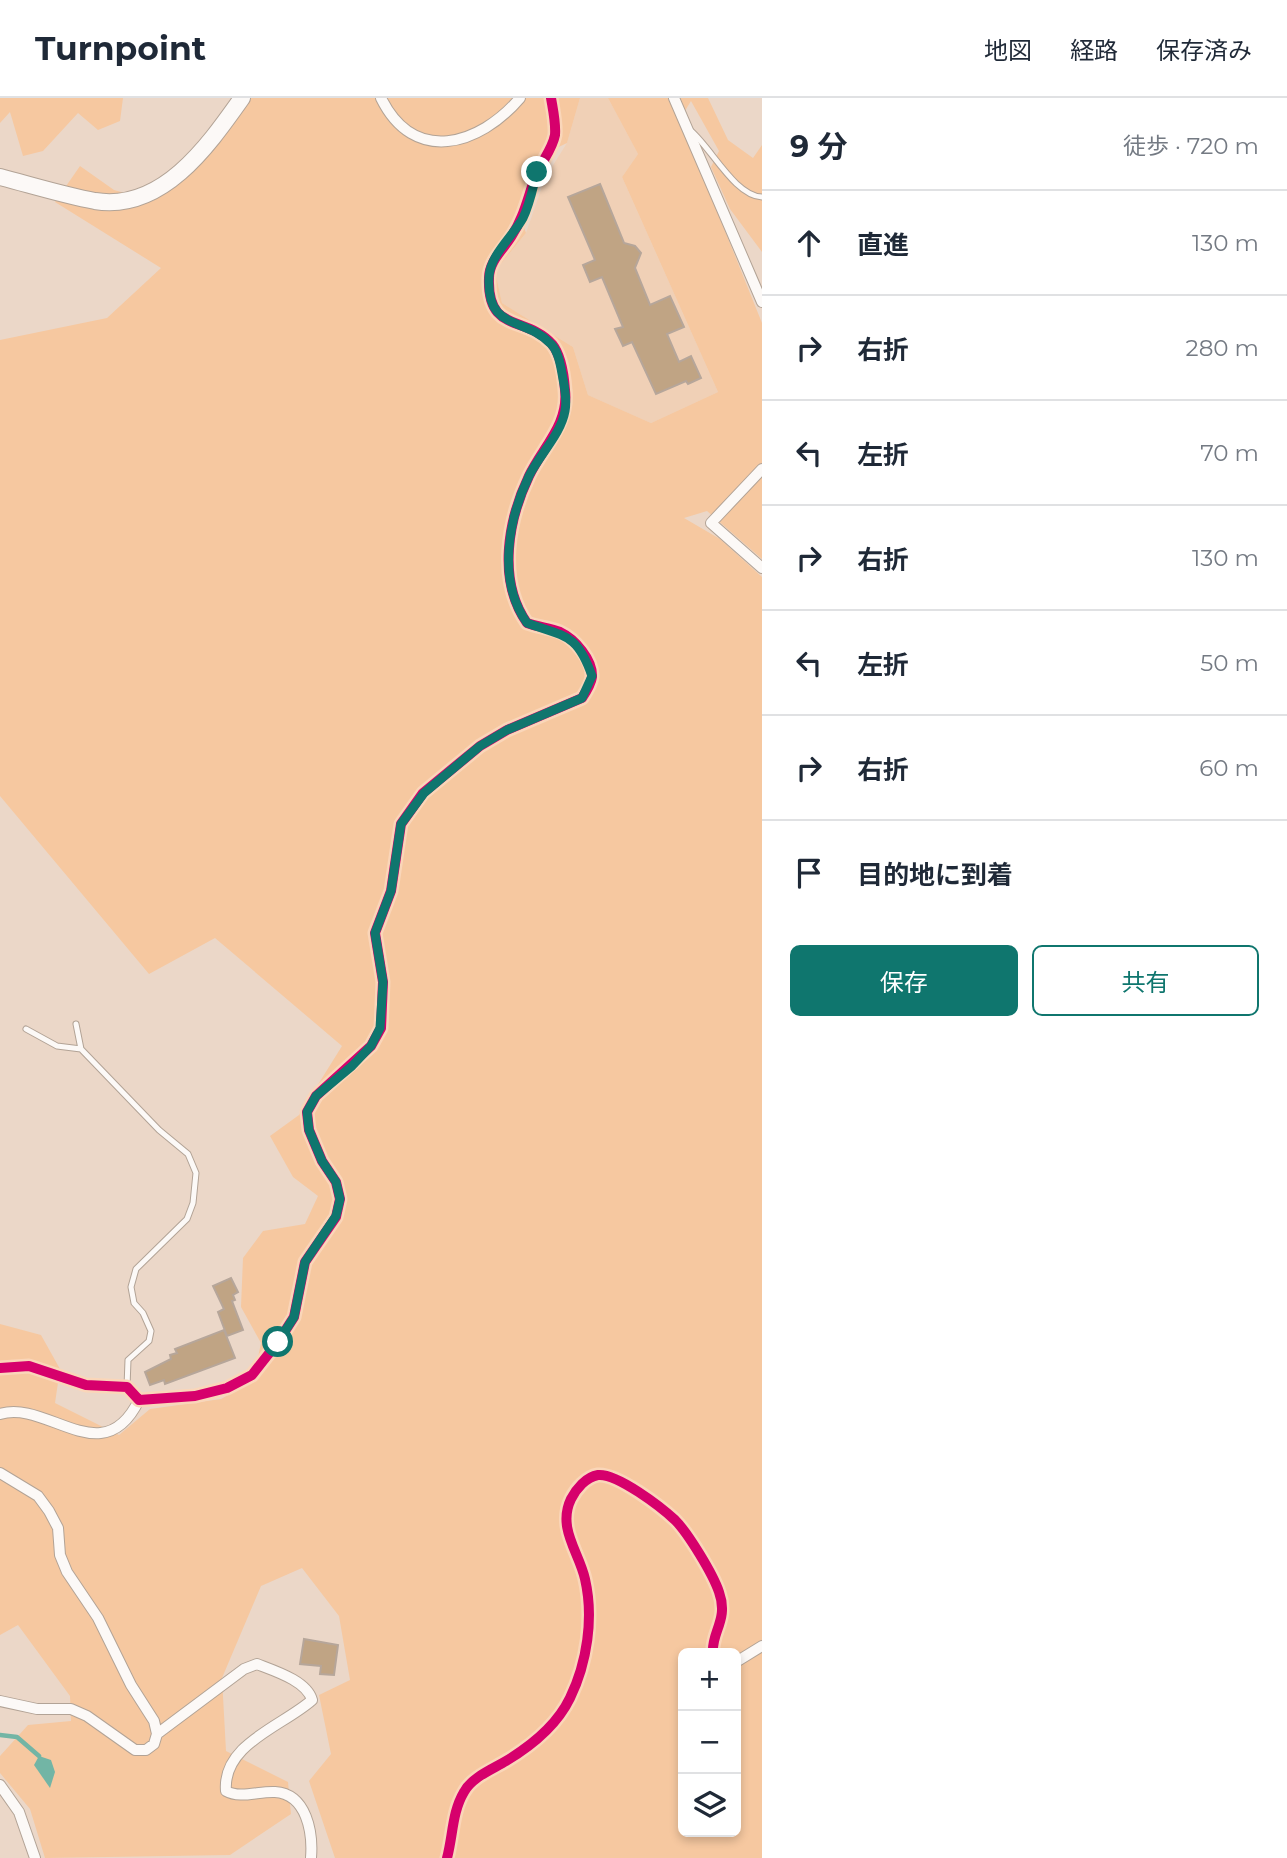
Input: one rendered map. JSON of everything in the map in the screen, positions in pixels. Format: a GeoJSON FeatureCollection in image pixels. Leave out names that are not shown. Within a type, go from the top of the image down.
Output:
{"type":"FeatureCollection","features":[{"type":"Feature","properties":{"kind":"street"},"geometry":{"type":"LineString","coordinates":[[0,177],[97,201],[136,198],[174,178],[190,164],[242,98]]}},
{"type":"Feature","properties":{"kind":"street"},"geometry":{"type":"LineString","coordinates":[[381,98],[400,127],[429,142],[456,140],[474,134],[508,111],[520,98]]}},
{"type":"Feature","properties":{"kind":"street"},"geometry":{"type":"LineString","coordinates":[[139,1400],[195,1396],[233,1385],[262,1365],[294,1317],[305,1262],[336,1216],[340,1199],[336,1182],[322,1161],[309,1130],[307,1112],[316,1096],[371,1046],[380,1028],[383,982],[375,933],[391,891],[401,824],[424,793],[452,766],[507,730],[582,698],[589,687],[592,676],[586,657],[575,641],[560,632],[527,623],[510,585],[509,550],[515,513],[530,475],[561,424],[565,410],[565,391],[553,345],[541,336],[503,320],[494,309],[488,275],[494,258],[524,215],[537,172],[551,151],[555,133],[551,98]]}},
{"type":"Feature","properties":{"kind":"street"},"geometry":{"type":"LineString","coordinates":[[674,98],[762,302]]}},
{"type":"Feature","properties":{"kind":"street"},"geometry":{"type":"LineString","coordinates":[[762,469],[711,523],[762,568]]}},
{"type":"Feature","properties":{"kind":"street"},"geometry":{"type":"LineString","coordinates":[[0,1368],[29,1366],[86,1385],[127,1387],[139,1400]]}},
{"type":"Feature","properties":{"kind":"street"},"geometry":{"type":"LineString","coordinates":[[0,1414],[29,1411],[59,1426],[80,1432],[102,1433],[133,1413],[139,1400]]}},
{"type":"Feature","properties":{"kind":"street"},"geometry":{"type":"LineString","coordinates":[[0,1473],[38,1496],[49,1511],[58,1528],[60,1555],[67,1572],[98,1618],[131,1685],[154,1721],[157,1734],[154,1744],[146,1750],[135,1750],[87,1716],[71,1709],[37,1709],[0,1701]]}},
{"type":"Feature","properties":{"kind":"street"},"geometry":{"type":"LineString","coordinates":[[447,1858],[453,1822],[464,1791],[552,1725],[577,1682],[585,1653],[589,1606],[585,1580],[567,1534],[565,1516],[571,1500],[587,1480],[598,1475],[619,1480],[674,1520],[684,1531],[719,1591],[723,1621],[715,1648]]}},
{"type":"Feature","properties":{"kind":"street"},"geometry":{"type":"LineString","coordinates":[[741,1659],[762,1646]]}},
{"type":"Feature","properties":{"kind":"street"},"geometry":{"type":"LineString","coordinates":[[157,1734],[244,1669],[257,1664],[301,1685],[310,1693],[312,1700],[239,1752],[225,1780],[226,1791],[233,1795],[278,1792],[291,1797],[300,1806],[310,1827],[311,1858]]}},
{"type":"Feature","properties":{"kind":"street"},"geometry":{"type":"LineString","coordinates":[[0,1785],[19,1812],[35,1858]]}},
{"type":"Feature","properties":{"kind":"lane"},"geometry":{"type":"LineString","coordinates":[[687,127],[706,144],[741,190],[762,197]]}},
{"type":"Feature","properties":{"kind":"lane"},"geometry":{"type":"LineString","coordinates":[[76,1024],[81,1049],[159,1130],[188,1154],[197,1173],[193,1203],[187,1219],[136,1269],[131,1287],[134,1303],[143,1313],[150,1331],[149,1341],[128,1360],[127,1387]]}},
{"type":"Feature","properties":{"kind":"lane"},"geometry":{"type":"LineString","coordinates":[[26,1029],[57,1046],[81,1049]]}},
{"type":"Feature","properties":{"kind":"shaded area"},"geometry":{"type":"Polygon","coordinates":[[[0,98],[123,98],[120,121],[98,130],[78,113],[43,151],[23,156],[10,112],[0,123],[0,98]]]}},
{"type":"Feature","properties":{"kind":"shaded area"},"geometry":{"type":"Polygon","coordinates":[[[249,98],[580,98],[567,143],[540,156],[518,210],[526,233],[495,271],[502,303],[573,347],[588,395],[651,423],[718,392],[622,177],[638,154],[608,98],[708,98],[728,140],[753,158],[762,145],[762,252],[730,209],[711,167],[719,151],[691,101],[680,119],[762,323],[762,559],[707,511],[684,518],[720,539],[762,577],[762,1858],[335,1858],[309,1781],[331,1754],[319,1695],[350,1680],[339,1616],[302,1568],[261,1586],[222,1678],[226,1751],[288,1782],[291,1814],[230,1855],[45,1858],[30,1809],[0,1773],[0,1756],[28,1725],[71,1721],[70,1696],[18,1625],[0,1635],[0,1324],[41,1335],[60,1369],[55,1403],[119,1435],[150,1409],[221,1399],[253,1381],[261,1343],[241,1307],[243,1258],[263,1231],[305,1224],[318,1196],[293,1177],[270,1136],[299,1115],[342,1046],[215,938],[149,974],[0,796],[0,340],[107,318],[161,268],[55,202],[80,166],[114,190],[153,201],[198,167],[249,98]]]}},
{"type":"Feature","properties":{"kind":"shaded area"},"geometry":{"type":"Polygon","coordinates":[[[580,98],[608,98],[638,154],[622,177],[718,392],[651,423],[588,395],[573,347],[502,303],[495,271],[526,233],[545,178],[567,143],[580,98]]]}},
{"type":"Feature","properties":{"kind":"water"},"geometry":{"type":"Polygon","coordinates":[[[39,1756],[51,1760],[55,1772],[50,1788],[34,1765],[39,1756]]]}},
{"type":"Feature","properties":{"kind":"building"},"geometry":{"type":"Polygon","coordinates":[[[600,184],[624,243],[635,246],[641,253],[635,268],[650,305],[670,296],[684,327],[667,334],[679,362],[691,356],[701,378],[688,384],[686,381],[656,394],[632,342],[623,346],[615,329],[623,327],[602,277],[590,282],[583,265],[595,260],[568,197],[600,184]]]}},
{"type":"Feature","properties":{"kind":"building"},"geometry":{"type":"Polygon","coordinates":[[[231,1278],[238,1292],[233,1295],[235,1300],[232,1301],[243,1330],[227,1336],[218,1312],[224,1309],[213,1286],[231,1278]]]}},
{"type":"Feature","properties":{"kind":"building"},"geometry":{"type":"Polygon","coordinates":[[[224,1330],[235,1358],[165,1384],[164,1380],[150,1385],[145,1372],[171,1359],[170,1355],[177,1353],[175,1349],[224,1330]]]}},
{"type":"Feature","properties":{"kind":"building"},"geometry":{"type":"Polygon","coordinates":[[[304,1639],[338,1645],[334,1675],[320,1674],[321,1666],[300,1664],[304,1639]]]}},
{"type":"Feature","properties":{"kind":"waterway"},"geometry":{"type":"LineString","coordinates":[[0,1735],[17,1737],[39,1756]]}},
{"type":"Feature","properties":{"kind":"cycle path"},"geometry":{"type":"LineString","coordinates":[[0,1368],[29,1366],[86,1385],[127,1387],[139,1400],[195,1396],[227,1388],[252,1375],[294,1317],[305,1262],[336,1217],[340,1199],[336,1182],[322,1161],[309,1130],[307,1112],[316,1096],[371,1046],[381,1028],[383,982],[375,933],[391,891],[401,824],[423,793],[480,746],[507,730],[582,698],[589,685],[592,670],[577,645],[560,632],[527,623],[518,606],[509,569],[511,531],[522,493],[563,414],[565,390],[562,366],[552,344],[542,335],[501,316],[494,308],[490,296],[491,266],[520,221],[537,173],[554,140],[551,98]]}},
{"type":"Feature","properties":{"kind":"cycle path"},"geometry":{"type":"LineString","coordinates":[[447,1858],[457,1808],[468,1787],[543,1734],[565,1708],[576,1684],[585,1655],[589,1609],[585,1579],[570,1540],[566,1520],[571,1499],[586,1481],[598,1475],[616,1479],[668,1514],[687,1534],[711,1575],[722,1602],[713,1648]]}},
{"type":"Feature","properties":{"kind":"route"},"geometry":{"type":"LineString","coordinates":[[278,1342],[294,1317],[305,1262],[336,1216],[340,1199],[336,1182],[322,1161],[309,1130],[307,1112],[316,1096],[371,1046],[380,1028],[383,982],[375,933],[391,891],[401,824],[424,793],[452,766],[507,730],[582,698],[592,676],[586,657],[575,641],[560,632],[527,623],[510,585],[509,550],[515,513],[530,475],[561,424],[565,410],[561,365],[553,345],[541,336],[503,320],[494,309],[489,288],[488,275],[494,258],[524,215],[537,172]]}}]}
